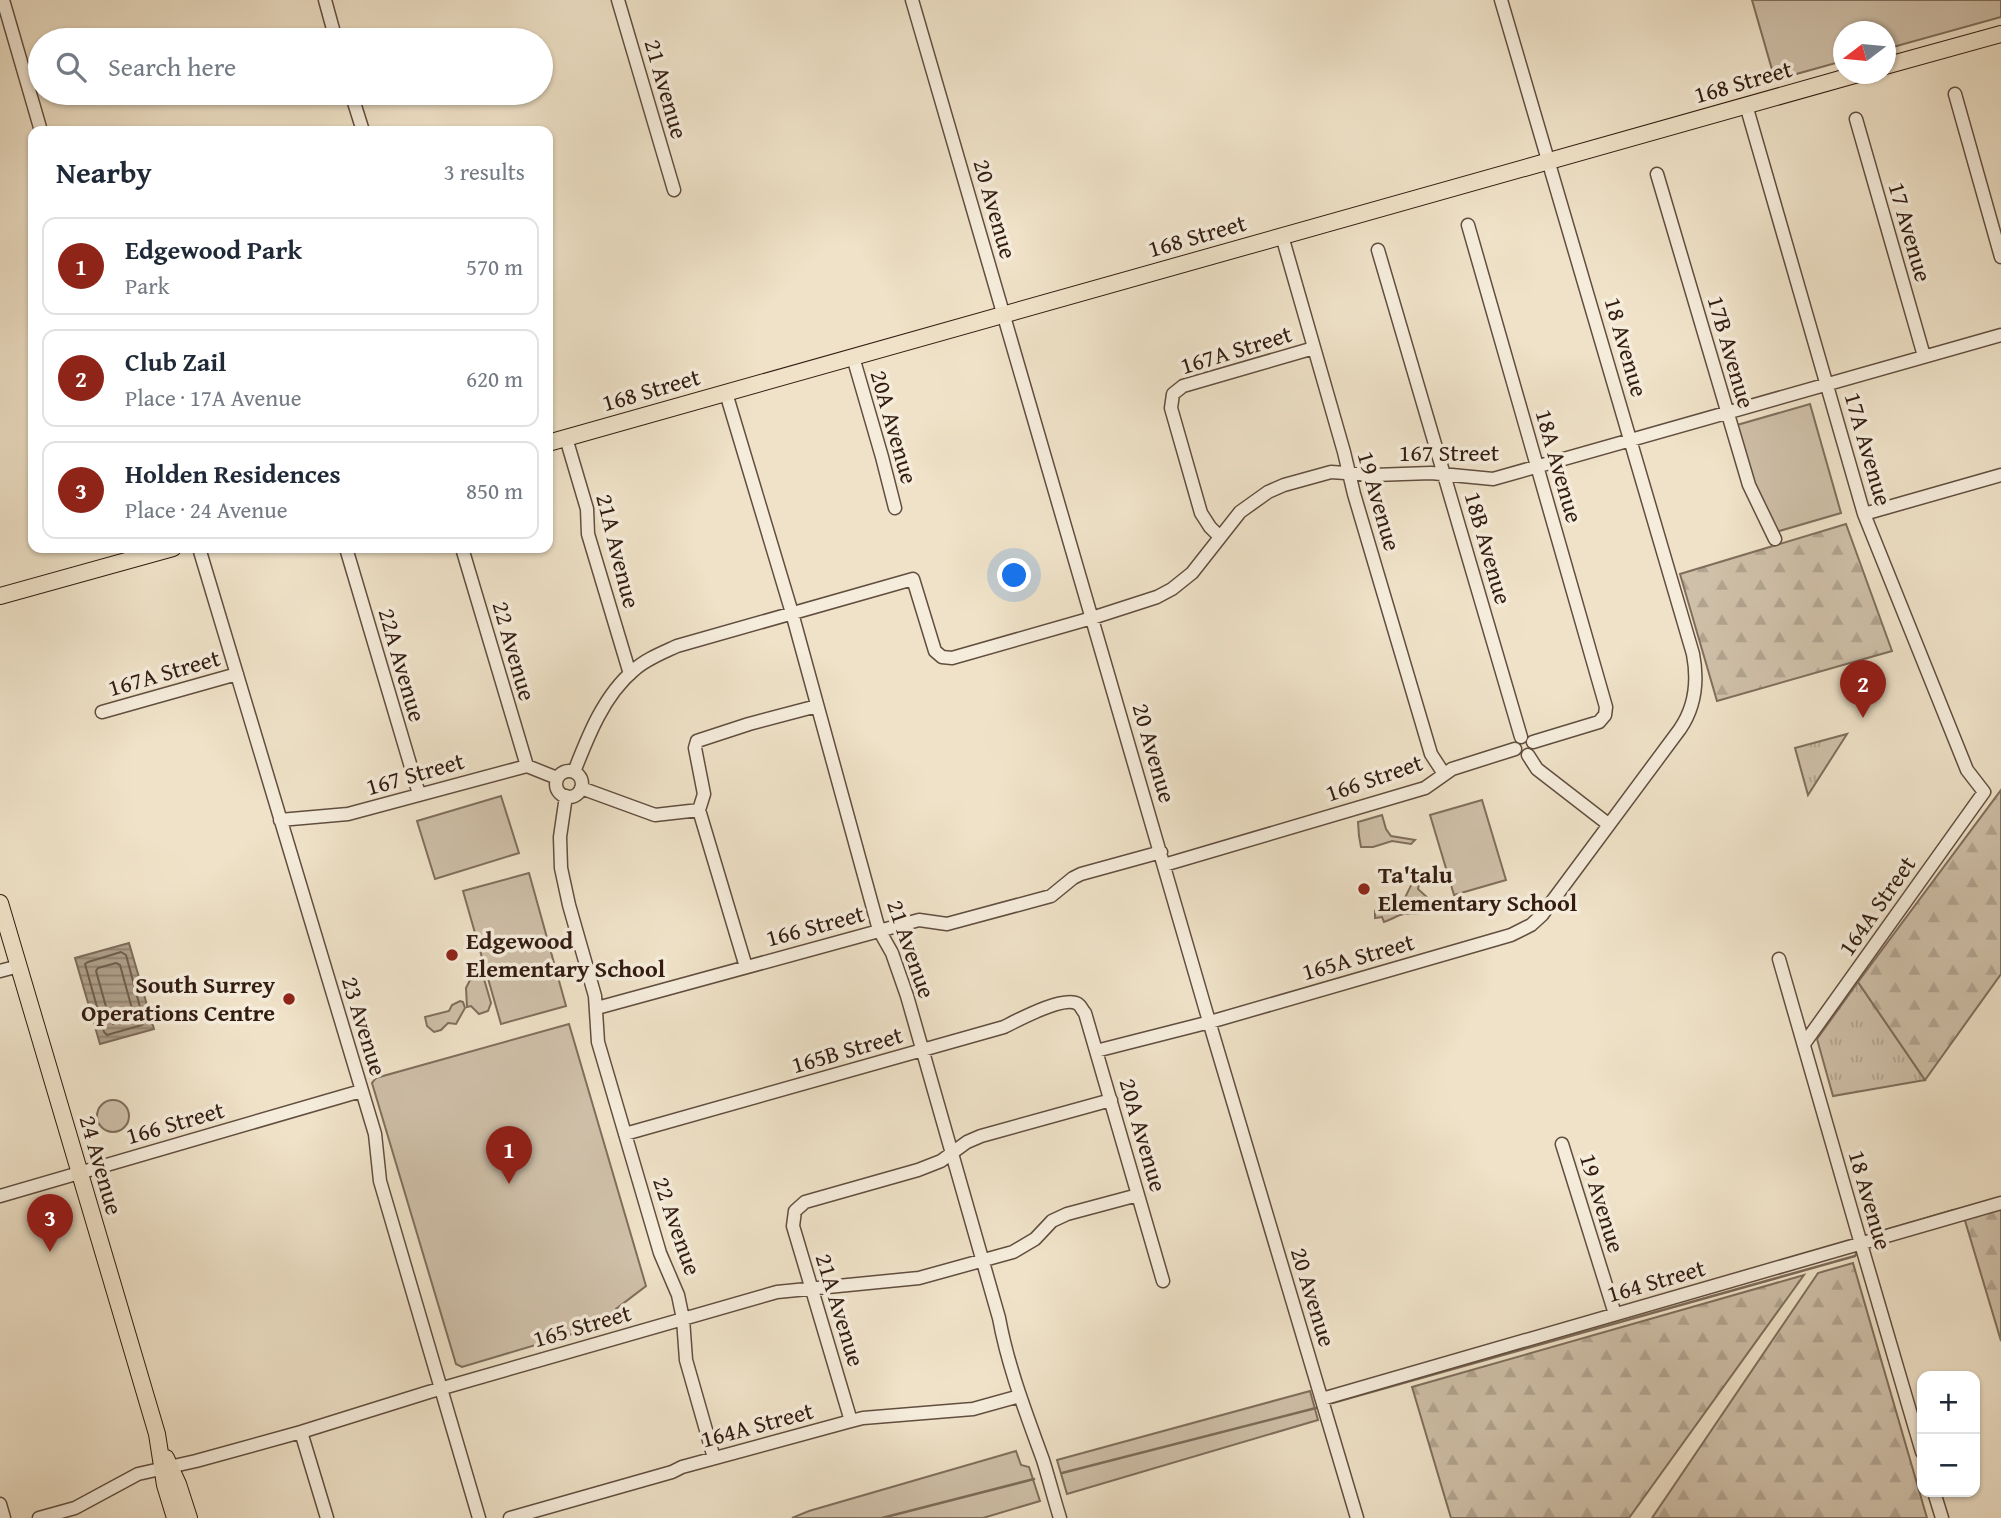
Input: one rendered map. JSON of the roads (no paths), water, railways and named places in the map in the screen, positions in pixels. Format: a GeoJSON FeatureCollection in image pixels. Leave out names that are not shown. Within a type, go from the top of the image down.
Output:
{"type":"FeatureCollection","features":[{"type":"Feature","properties":{"kind":"main road"},"geometry":{"type":"LineString","coordinates":[[1896,63],[2001,34]]}},
{"type":"Feature","properties":{"kind":"main road","name":"168 Street"},"geometry":{"type":"LineString","coordinates":[[553,442],[1833,81]]}},
{"type":"Feature","properties":{"kind":"main road"},"geometry":{"type":"LineString","coordinates":[[0,596],[155,553]]}},
{"type":"Feature","properties":{"kind":"main road","name":"24 Avenue"},"geometry":{"type":"LineString","coordinates":[[0,903],[166,1467],[178,1484],[189,1518]]}},
{"type":"Feature","properties":{"kind":"main road","name":"24 Avenue"},"geometry":{"type":"LineString","coordinates":[[166,1467],[165,1485],[175,1518]]}},
{"type":"Feature","properties":{"kind":"street"},"geometry":{"type":"LineString","coordinates":[[4,0],[28,85]]}},
{"type":"Feature","properties":{"kind":"street"},"geometry":{"type":"LineString","coordinates":[[325,0],[333,28]]}},
{"type":"Feature","properties":{"kind":"street","name":"21 Avenue"},"geometry":{"type":"LineString","coordinates":[[618,0],[674,190]]}},
{"type":"Feature","properties":{"kind":"street","name":"20 Avenue"},"geometry":{"type":"LineString","coordinates":[[912,0],[1357,1518]]}},
{"type":"Feature","properties":{"kind":"street","name":"18 Avenue"},"geometry":{"type":"LineString","coordinates":[[1501,0],[1693,654],[1695,668],[1691,709]]}},
{"type":"Feature","properties":{"kind":"street"},"geometry":{"type":"LineString","coordinates":[[1955,94],[2001,257]]}},
{"type":"Feature","properties":{"kind":"street"},"geometry":{"type":"LineString","coordinates":[[34,105],[40,126]]}},
{"type":"Feature","properties":{"kind":"street"},"geometry":{"type":"LineString","coordinates":[[355,105],[361,126]]}},
{"type":"Feature","properties":{"kind":"street","name":"17A Avenue"},"geometry":{"type":"LineString","coordinates":[[1746,105],[1864,514],[1967,770],[1984,792]]}},
{"type":"Feature","properties":{"kind":"street","name":"17 Avenue"},"geometry":{"type":"LineString","coordinates":[[1856,119],[1924,356]]}},
{"type":"Feature","properties":{"kind":"street","name":"17B Avenue"},"geometry":{"type":"LineString","coordinates":[[1657,174],[1749,485],[1775,539]]}},
{"type":"Feature","properties":{"kind":"street","name":"18A Avenue"},"geometry":{"type":"LineString","coordinates":[[1468,225],[1606,707],[1603,718]]}},
{"type":"Feature","properties":{"kind":"street","name":"19 Avenue"},"geometry":{"type":"LineString","coordinates":[[1282,236],[1431,754],[1444,774]]}},
{"type":"Feature","properties":{"kind":"street","name":"18B Avenue"},"geometry":{"type":"LineString","coordinates":[[1378,250],[1523,743]]}},
{"type":"Feature","properties":{"kind":"street","name":"167 Street"},"geometry":{"type":"LineString","coordinates":[[792,613],[913,579],[935,651],[942,657],[952,658],[1157,597],[1172,589],[1202,562],[1240,512],[1268,492],[1317,475],[1331,472],[1374,475],[1431,472],[1493,479],[2001,335]]}},
{"type":"Feature","properties":{"kind":"street","name":"167A Street"},"geometry":{"type":"LineString","coordinates":[[1220,537],[1201,513],[1171,408],[1173,394],[1183,386],[1314,348]]}},
{"type":"Feature","properties":{"kind":"street","name":"20A Avenue"},"geometry":{"type":"LineString","coordinates":[[853,357],[895,508]]}},
{"type":"Feature","properties":{"kind":"street","name":"21 Avenue"},"geometry":{"type":"LineString","coordinates":[[726,393],[792,613],[879,930],[892,953],[903,985],[1020,1396],[1044,1462],[1059,1518]]}},
{"type":"Feature","properties":{"kind":"street","name":"21A Avenue"},"geometry":{"type":"LineString","coordinates":[[566,438],[587,509],[588,534],[630,674]]}},
{"type":"Feature","properties":{"kind":"street"},"geometry":{"type":"LineString","coordinates":[[1864,514],[2001,475]]}},
{"type":"Feature","properties":{"kind":"street","name":"23 Avenue"},"geometry":{"type":"LineString","coordinates":[[201,553],[375,1134],[380,1181],[479,1518]]}},
{"type":"Feature","properties":{"kind":"street","name":"22A Avenue"},"geometry":{"type":"LineString","coordinates":[[347,553],[419,794]]}},
{"type":"Feature","properties":{"kind":"street","name":"22 Avenue"},"geometry":{"type":"LineString","coordinates":[[463,553],[527,766]]}},
{"type":"Feature","properties":{"kind":"street"},"geometry":{"type":"LineString","coordinates":[[574,772],[599,715],[615,690],[630,674],[654,656],[677,646],[792,613]]}},
{"type":"Feature","properties":{"kind":"street","name":"167A Street"},"geometry":{"type":"LineString","coordinates":[[102,712],[237,674]]}},
{"type":"Feature","properties":{"kind":"street"},"geometry":{"type":"LineString","coordinates":[[746,967],[699,810],[704,794],[695,748],[697,741],[714,734],[817,706]]}},
{"type":"Feature","properties":{"kind":"street","name":"165A Street"},"geometry":{"type":"LineString","coordinates":[[1096,1051],[1210,1022],[1525,929],[1542,915],[1680,729],[1691,709]]}},
{"type":"Feature","properties":{"kind":"street","name":"166 Street"},"geometry":{"type":"LineString","coordinates":[[597,1008],[919,920],[947,924],[1051,896],[1081,874],[1162,858],[1425,788],[1458,766],[1523,743],[1595,724],[1603,718]]}},
{"type":"Feature","properties":{"kind":"street"},"geometry":{"type":"LineString","coordinates":[[1523,743],[1533,750],[1528,755],[1538,769],[1608,824]]}},
{"type":"Feature","properties":{"kind":"street"},"geometry":{"type":"LineString","coordinates":[[527,766],[557,778]]}},
{"type":"Feature","properties":{"kind":"street","name":"167 Street"},"geometry":{"type":"LineString","coordinates":[[280,820],[348,814],[527,766]]}},
{"type":"Feature","properties":{"kind":"street"},"geometry":{"type":"LineString","coordinates":[[566,771],[574,772],[579,777],[581,788],[576,794],[566,796],[558,791],[557,778],[566,771]]}},
{"type":"Feature","properties":{"kind":"street"},"geometry":{"type":"LineString","coordinates":[[581,788],[655,815],[699,810]]}},
{"type":"Feature","properties":{"kind":"street","name":"164A Street"},"geometry":{"type":"LineString","coordinates":[[1804,1044],[1984,792]]}},
{"type":"Feature","properties":{"kind":"street","name":"22 Avenue"},"geometry":{"type":"LineString","coordinates":[[566,796],[560,837],[561,868],[597,1008],[598,1042],[660,1252],[678,1295],[686,1360],[714,1458]]}},
{"type":"Feature","properties":{"kind":"street","name":"18 Avenue"},"geometry":{"type":"LineString","coordinates":[[1779,959],[1917,1435]]}},
{"type":"Feature","properties":{"kind":"street"},"geometry":{"type":"LineString","coordinates":[[0,971],[19,966]]}},
{"type":"Feature","properties":{"kind":"street","name":"165B Street"},"geometry":{"type":"LineString","coordinates":[[625,1134],[1004,1027],[1052,1005],[1069,1001],[1078,1004]]}},
{"type":"Feature","properties":{"kind":"street","name":"20A Avenue"},"geometry":{"type":"LineString","coordinates":[[1078,1004],[1085,1013],[1163,1281]]}},
{"type":"Feature","properties":{"kind":"street","name":"166 Street"},"geometry":{"type":"LineString","coordinates":[[0,1196],[361,1091]]}},
{"type":"Feature","properties":{"kind":"street"},"geometry":{"type":"LineString","coordinates":[[952,1153],[981,1136],[1111,1100]]}},
{"type":"Feature","properties":{"kind":"street","name":"19 Avenue"},"geometry":{"type":"LineString","coordinates":[[1562,1144],[1615,1314]]}},
{"type":"Feature","properties":{"kind":"street","name":"21A Avenue"},"geometry":{"type":"LineString","coordinates":[[851,1421],[793,1226],[795,1211],[805,1202],[918,1170],[941,1161],[952,1153]]}},
{"type":"Feature","properties":{"kind":"street","name":"165 Street"},"geometry":{"type":"LineString","coordinates":[[39,1518],[75,1508],[135,1475],[301,1432],[777,1292],[919,1279],[1013,1252],[1067,1214],[1138,1195]]}},
{"type":"Feature","properties":{"kind":"street","name":"164 Street"},"geometry":{"type":"LineString","coordinates":[[1322,1399],[2001,1203]]}},
{"type":"Feature","properties":{"kind":"street","name":"164A Street"},"geometry":{"type":"LineString","coordinates":[[510,1518],[682,1467],[863,1418],[973,1409],[1020,1396]]}},
{"type":"Feature","properties":{"kind":"street"},"geometry":{"type":"LineString","coordinates":[[301,1432],[327,1518]]}},
{"type":"Feature","properties":{"kind":"street"},"geometry":{"type":"LineString","coordinates":[[1936,1497],[1942,1518]]}},
{"type":"Feature","properties":{"kind":"street"},"geometry":{"type":"LineString","coordinates":[[0,1504],[4,1518]]}},
{"type":"Feature","properties":{"kind":"water"},"geometry":{"type":"Polygon","coordinates":[[[129,943],[154,1029],[100,1044],[75,958],[129,943]]]}},
{"type":"Feature","properties":{"kind":"waterway"},"geometry":{"type":"LineString","coordinates":[[1870,1235],[1954,1210]]}},
{"type":"Feature","properties":{"kind":"waterway"},"geometry":{"type":"LineString","coordinates":[[1332,1403],[1856,1254]]}},
{"type":"Feature","properties":{"kind":"waterway"},"geometry":{"type":"LineString","coordinates":[[1062,1473],[1316,1408]]}},
{"type":"Feature","properties":{"kind":"waterway"},"geometry":{"type":"LineString","coordinates":[[882,1518],[1034,1479]]}},
{"type":"Feature","properties":{"kind":"place","name":"Club Zail"},"geometry":{"type":"Point","coordinates":[1863,718]}},
{"type":"Feature","properties":{"kind":"place","name":"Ta'talu Elementary School"},"geometry":{"type":"Point","coordinates":[1364,889]}},
{"type":"Feature","properties":{"kind":"place","name":"Edgewood Elementary School"},"geometry":{"type":"Point","coordinates":[452,955]}},
{"type":"Feature","properties":{"kind":"place","name":"South Surrey Operations Centre"},"geometry":{"type":"Point","coordinates":[289,999]}},
{"type":"Feature","properties":{"kind":"place","name":"Edgewood Park"},"geometry":{"type":"Point","coordinates":[509,1184]}},
{"type":"Feature","properties":{"kind":"place","name":"Holden Residences"},"geometry":{"type":"Point","coordinates":[50,1252]}}]}
